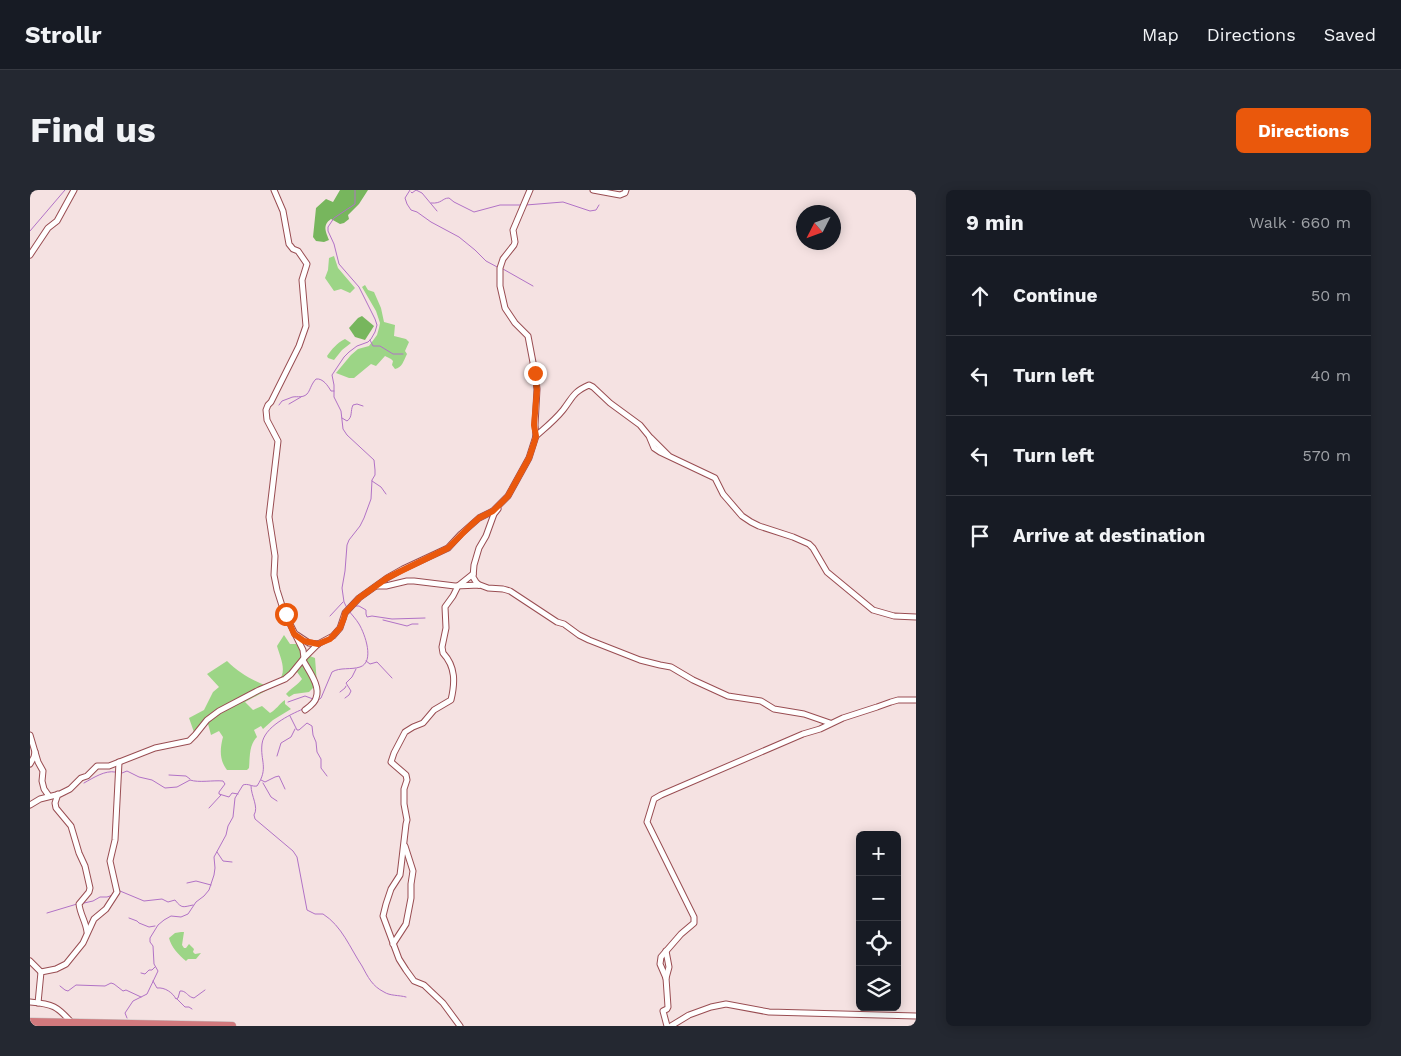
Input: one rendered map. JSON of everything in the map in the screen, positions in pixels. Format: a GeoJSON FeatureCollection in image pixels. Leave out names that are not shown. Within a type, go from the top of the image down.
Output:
{"type":"FeatureCollection","features":[{"type":"Feature","properties":{"kind":"highway"},"geometry":{"type":"LineString","coordinates":[[30,1022],[232,1026]]}},
{"type":"Feature","properties":{"kind":"street"},"geometry":{"type":"LineString","coordinates":[[30,255],[48,228],[57,221],[74,190]]}},
{"type":"Feature","properties":{"kind":"street"},"geometry":{"type":"LineString","coordinates":[[274,190],[286,222],[289,244],[292,249],[298,251],[307,264],[302,280],[306,321],[304,331],[295,354],[266,410],[267,420],[278,441],[269,517],[275,556],[274,575],[282,604],[304,654],[303,659],[317,690],[317,697],[305,710]]}},
{"type":"Feature","properties":{"kind":"street"},"geometry":{"type":"LineString","coordinates":[[530,190],[512,230],[514,245],[503,259],[500,268],[500,286],[505,308],[515,323],[528,336],[537,390],[534,425],[536,436],[529,458],[508,496],[494,514],[486,536],[479,548],[473,574],[474,580],[488,588],[503,588],[510,591],[557,622],[564,624],[589,640],[640,660],[670,667],[728,696],[760,701],[774,709],[804,714],[831,724]]}},
{"type":"Feature","properties":{"kind":"street"},"geometry":{"type":"LineString","coordinates":[[593,190],[620,194],[625,193],[626,190]]}},
{"type":"Feature","properties":{"kind":"street"},"geometry":{"type":"LineString","coordinates":[[536,436],[563,410],[571,397],[580,389],[589,385],[610,404],[640,425],[649,436],[654,448],[715,478],[723,494],[742,516],[751,522],[809,544],[827,572],[873,610],[894,616],[916,617]]}},
{"type":"Feature","properties":{"kind":"street"},"geometry":{"type":"LineString","coordinates":[[30,805],[40,799],[70,789],[97,766],[109,766],[155,748],[188,741],[196,735],[207,720],[219,712],[291,674],[318,644],[333,636],[340,628],[345,613],[359,598],[403,570],[448,548],[479,518],[493,511],[508,496]]}},
{"type":"Feature","properties":{"kind":"street"},"geometry":{"type":"LineString","coordinates":[[460,1026],[443,1003],[424,984],[414,981],[399,959],[383,916],[391,889],[400,875],[407,820],[404,804],[406,775],[391,762],[405,732],[423,724],[434,710],[451,700],[454,688],[454,675],[449,660],[443,653],[442,646],[446,628],[444,611],[446,604],[454,596],[458,586],[473,574]]}},
{"type":"Feature","properties":{"kind":"street"},"geometry":{"type":"LineString","coordinates":[[376,586],[386,586],[407,581],[458,586],[480,585]]}},
{"type":"Feature","properties":{"kind":"street"},"geometry":{"type":"LineString","coordinates":[[294,634],[304,641],[318,644]]}},
{"type":"Feature","properties":{"kind":"street"},"geometry":{"type":"LineString","coordinates":[[666,978],[660,964],[661,957],[681,934],[694,923],[694,917],[647,822],[654,800],[661,795],[843,718],[898,700],[916,700]]}},
{"type":"Feature","properties":{"kind":"street"},"geometry":{"type":"LineString","coordinates":[[30,734],[38,762],[43,770],[42,781],[44,789],[50,796]]}},
{"type":"Feature","properties":{"kind":"street"},"geometry":{"type":"LineString","coordinates":[[30,764],[35,751]]}},
{"type":"Feature","properties":{"kind":"street"},"geometry":{"type":"LineString","coordinates":[[41,972],[56,969],[66,964],[83,943],[94,919],[106,909],[117,892],[110,861],[115,840],[119,762]]}},
{"type":"Feature","properties":{"kind":"street"},"geometry":{"type":"LineString","coordinates":[[58,794],[55,803],[56,808],[71,826],[85,866],[90,888],[79,904],[81,916],[86,925],[86,935]]}},
{"type":"Feature","properties":{"kind":"street"},"geometry":{"type":"LineString","coordinates":[[394,944],[406,924],[411,898],[413,871],[404,843]]}},
{"type":"Feature","properties":{"kind":"street"},"geometry":{"type":"LineString","coordinates":[[666,951],[669,967],[666,978],[668,1008],[663,1011],[666,1026]]}},
{"type":"Feature","properties":{"kind":"street"},"geometry":{"type":"LineString","coordinates":[[30,961],[41,972]]}},
{"type":"Feature","properties":{"kind":"street"},"geometry":{"type":"LineString","coordinates":[[38,1003],[41,972]]}},
{"type":"Feature","properties":{"kind":"street"},"geometry":{"type":"LineString","coordinates":[[30,1002],[47,1003],[61,1010],[72,1023]]}},
{"type":"Feature","properties":{"kind":"street"},"geometry":{"type":"LineString","coordinates":[[672,1026],[689,1015],[726,1004],[769,1012],[916,1016]]}},
{"type":"Feature","properties":{"kind":"green space"},"geometry":{"type":"Polygon","coordinates":[[[340,190],[368,190],[359,204],[348,215],[349,219],[344,223],[340,224],[331,219],[328,221],[326,229],[329,240],[324,242],[316,241],[313,237],[316,208],[326,199],[333,202],[340,190]]]}},
{"type":"Feature","properties":{"kind":"green space"},"geometry":{"type":"Polygon","coordinates":[[[334,256],[338,268],[355,288],[350,293],[341,289],[334,291],[325,278],[329,258],[334,256]]]}},
{"type":"Feature","properties":{"kind":"green space"},"geometry":{"type":"Polygon","coordinates":[[[365,285],[368,290],[374,292],[381,308],[384,322],[395,325],[394,336],[406,339],[409,342],[405,351],[407,354],[399,367],[395,369],[392,365],[393,361],[385,356],[376,366],[371,364],[354,378],[349,378],[336,373],[358,349],[369,346],[377,335],[380,323],[376,311],[362,287],[365,285]]]}},
{"type":"Feature","properties":{"kind":"green space"},"geometry":{"type":"Polygon","coordinates":[[[362,316],[374,326],[365,340],[355,337],[349,328],[362,316]]]}},
{"type":"Feature","properties":{"kind":"green space"},"geometry":{"type":"Polygon","coordinates":[[[345,339],[351,343],[334,360],[328,358],[327,356],[333,349],[345,339]]]}},
{"type":"Feature","properties":{"kind":"green space"},"geometry":{"type":"Polygon","coordinates":[[[284,635],[290,644],[296,644],[307,655],[315,658],[317,684],[309,692],[294,694],[289,697],[286,694],[302,679],[295,669],[282,682],[245,702],[253,710],[262,706],[270,713],[285,700],[285,704],[291,709],[273,720],[263,729],[261,726],[254,730],[257,737],[251,747],[249,768],[247,770],[227,770],[221,758],[223,737],[219,731],[211,735],[207,720],[195,735],[189,718],[204,710],[213,692],[219,687],[207,674],[227,661],[241,673],[261,684],[267,686],[275,683],[281,677],[283,669],[277,646],[284,635]]]}},
{"type":"Feature","properties":{"kind":"green space"},"geometry":{"type":"Polygon","coordinates":[[[184,932],[182,945],[186,948],[189,944],[194,949],[193,952],[195,954],[201,953],[196,959],[188,959],[186,961],[172,945],[169,938],[175,933],[184,932]]]}},
{"type":"Feature","properties":{"kind":"waterway"},"geometry":{"type":"LineString","coordinates":[[30,231],[65,190]]}},
{"type":"Feature","properties":{"kind":"waterway"},"geometry":{"type":"LineString","coordinates":[[347,608],[342,588],[347,545],[364,518],[371,499],[372,480],[375,470],[374,460],[343,429],[341,411],[334,397],[332,375],[349,352],[371,339],[377,325],[359,287],[339,264],[328,227],[334,218],[355,204],[355,190]]}},
{"type":"Feature","properties":{"kind":"waterway"},"geometry":{"type":"LineString","coordinates":[[410,190],[405,198],[411,210],[459,237],[486,261],[499,268]]}},
{"type":"Feature","properties":{"kind":"waterway"},"geometry":{"type":"LineString","coordinates":[[411,192],[416,190],[422,193],[437,211]]}},
{"type":"Feature","properties":{"kind":"waterway"},"geometry":{"type":"LineString","coordinates":[[431,203],[437,203],[449,198],[474,212],[500,205],[522,205]]}},
{"type":"Feature","properties":{"kind":"waterway"},"geometry":{"type":"LineString","coordinates":[[526,205],[563,202],[590,211],[596,210],[599,205]]}},
{"type":"Feature","properties":{"kind":"waterway"},"geometry":{"type":"LineString","coordinates":[[503,269],[533,286]]}},
{"type":"Feature","properties":{"kind":"waterway"},"geometry":{"type":"LineString","coordinates":[[370,340],[373,346],[380,346],[393,354],[403,354]]}},
{"type":"Feature","properties":{"kind":"waterway"},"geometry":{"type":"LineString","coordinates":[[279,405],[282,401],[292,397],[301,397],[308,393],[316,379],[323,381],[331,391],[334,391]]}},
{"type":"Feature","properties":{"kind":"waterway"},"geometry":{"type":"LineString","coordinates":[[289,404],[301,397]]}},
{"type":"Feature","properties":{"kind":"waterway"},"geometry":{"type":"LineString","coordinates":[[342,418],[347,421],[349,419],[353,405],[363,406]]}},
{"type":"Feature","properties":{"kind":"waterway"},"geometry":{"type":"LineString","coordinates":[[372,481],[381,487],[386,494]]}},
{"type":"Feature","properties":{"kind":"waterway"},"geometry":{"type":"LineString","coordinates":[[330,616],[343,602]]}},
{"type":"Feature","properties":{"kind":"waterway"},"geometry":{"type":"LineString","coordinates":[[355,606],[366,610],[367,617],[392,619],[425,618]]}},
{"type":"Feature","properties":{"kind":"waterway"},"geometry":{"type":"LineString","coordinates":[[317,701],[321,698],[332,672],[360,667],[367,660],[368,654],[364,634],[349,611]]}},
{"type":"Feature","properties":{"kind":"waterway"},"geometry":{"type":"LineString","coordinates":[[383,620],[407,626],[418,624]]}},
{"type":"Feature","properties":{"kind":"waterway"},"geometry":{"type":"LineString","coordinates":[[366,661],[370,664],[377,662],[392,678]]}},
{"type":"Feature","properties":{"kind":"waterway"},"geometry":{"type":"LineString","coordinates":[[345,698],[351,691],[346,683],[356,669]]}},
{"type":"Feature","properties":{"kind":"waterway"},"geometry":{"type":"LineString","coordinates":[[340,692],[346,686]]}},
{"type":"Feature","properties":{"kind":"waterway"},"geometry":{"type":"LineString","coordinates":[[288,702],[305,696],[313,699]]}},
{"type":"Feature","properties":{"kind":"waterway"},"geometry":{"type":"LineString","coordinates":[[127,1018],[125,1013],[133,1001],[147,994],[158,971],[154,964],[153,946],[150,942],[150,938],[158,925],[171,916],[181,917],[188,914],[196,902],[209,890],[214,875],[214,857],[233,817],[235,798],[243,785],[257,786],[261,780],[263,774],[262,744],[267,732],[278,722],[303,709]]}},
{"type":"Feature","properties":{"kind":"waterway"},"geometry":{"type":"LineString","coordinates":[[290,716],[297,730],[307,723],[312,726],[317,752],[321,759],[321,768],[327,776]]}},
{"type":"Feature","properties":{"kind":"waterway"},"geometry":{"type":"LineString","coordinates":[[277,756],[281,743],[291,737],[295,729]]}},
{"type":"Feature","properties":{"kind":"waterway"},"geometry":{"type":"LineString","coordinates":[[122,773],[127,771],[139,777],[152,780],[165,788],[177,787],[190,780],[223,781],[225,784],[219,794],[229,797],[232,793],[238,794]]}},
{"type":"Feature","properties":{"kind":"waterway"},"geometry":{"type":"LineString","coordinates":[[84,783],[103,773],[115,772]]}},
{"type":"Feature","properties":{"kind":"waterway"},"geometry":{"type":"LineString","coordinates":[[169,775],[186,776],[190,779]]}},
{"type":"Feature","properties":{"kind":"waterway"},"geometry":{"type":"LineString","coordinates":[[261,780],[265,782],[279,776],[285,789]]}},
{"type":"Feature","properties":{"kind":"waterway"},"geometry":{"type":"LineString","coordinates":[[263,783],[271,797],[277,801]]}},
{"type":"Feature","properties":{"kind":"waterway"},"geometry":{"type":"LineString","coordinates":[[251,786],[255,805],[255,819],[293,851],[297,857],[307,910],[315,914],[323,914],[330,919],[345,938],[376,987],[389,994],[406,997]]}},
{"type":"Feature","properties":{"kind":"waterway"},"geometry":{"type":"LineString","coordinates":[[209,808],[221,795]]}},
{"type":"Feature","properties":{"kind":"waterway"},"geometry":{"type":"LineString","coordinates":[[217,852],[223,861],[232,862]]}},
{"type":"Feature","properties":{"kind":"waterway"},"geometry":{"type":"LineString","coordinates":[[187,883],[196,881],[211,885]]}},
{"type":"Feature","properties":{"kind":"waterway"},"geometry":{"type":"LineString","coordinates":[[118,892],[120,891],[144,901],[162,899],[168,902],[175,900],[183,907],[193,905]]}},
{"type":"Feature","properties":{"kind":"waterway"},"geometry":{"type":"LineString","coordinates":[[84,903],[100,897],[113,895]]}},
{"type":"Feature","properties":{"kind":"waterway"},"geometry":{"type":"LineString","coordinates":[[47,913],[77,904]]}},
{"type":"Feature","properties":{"kind":"waterway"},"geometry":{"type":"LineString","coordinates":[[129,918],[149,927],[155,926]]}},
{"type":"Feature","properties":{"kind":"waterway"},"geometry":{"type":"LineString","coordinates":[[141,973],[145,974],[155,967]]}},
{"type":"Feature","properties":{"kind":"waterway"},"geometry":{"type":"LineString","coordinates":[[153,981],[157,988],[163,988],[176,999],[180,991],[194,998],[205,990]]}},
{"type":"Feature","properties":{"kind":"waterway"},"geometry":{"type":"LineString","coordinates":[[60,986],[68,991],[76,985],[105,986],[111,983],[123,991],[126,990],[141,997]]}},
{"type":"Feature","properties":{"kind":"waterway"},"geometry":{"type":"LineString","coordinates":[[177,999],[185,1007],[192,1009]]}},
{"type":"Feature","properties":{"kind":"route"},"geometry":{"type":"LineString","coordinates":[[286,614],[294,634],[304,641],[318,644],[330,639],[340,628],[345,613],[359,598],[387,578],[448,548],[460,534],[479,518],[493,511],[508,496],[520,477],[534,443],[536,436],[534,425],[537,390],[535,373]]}}]}
